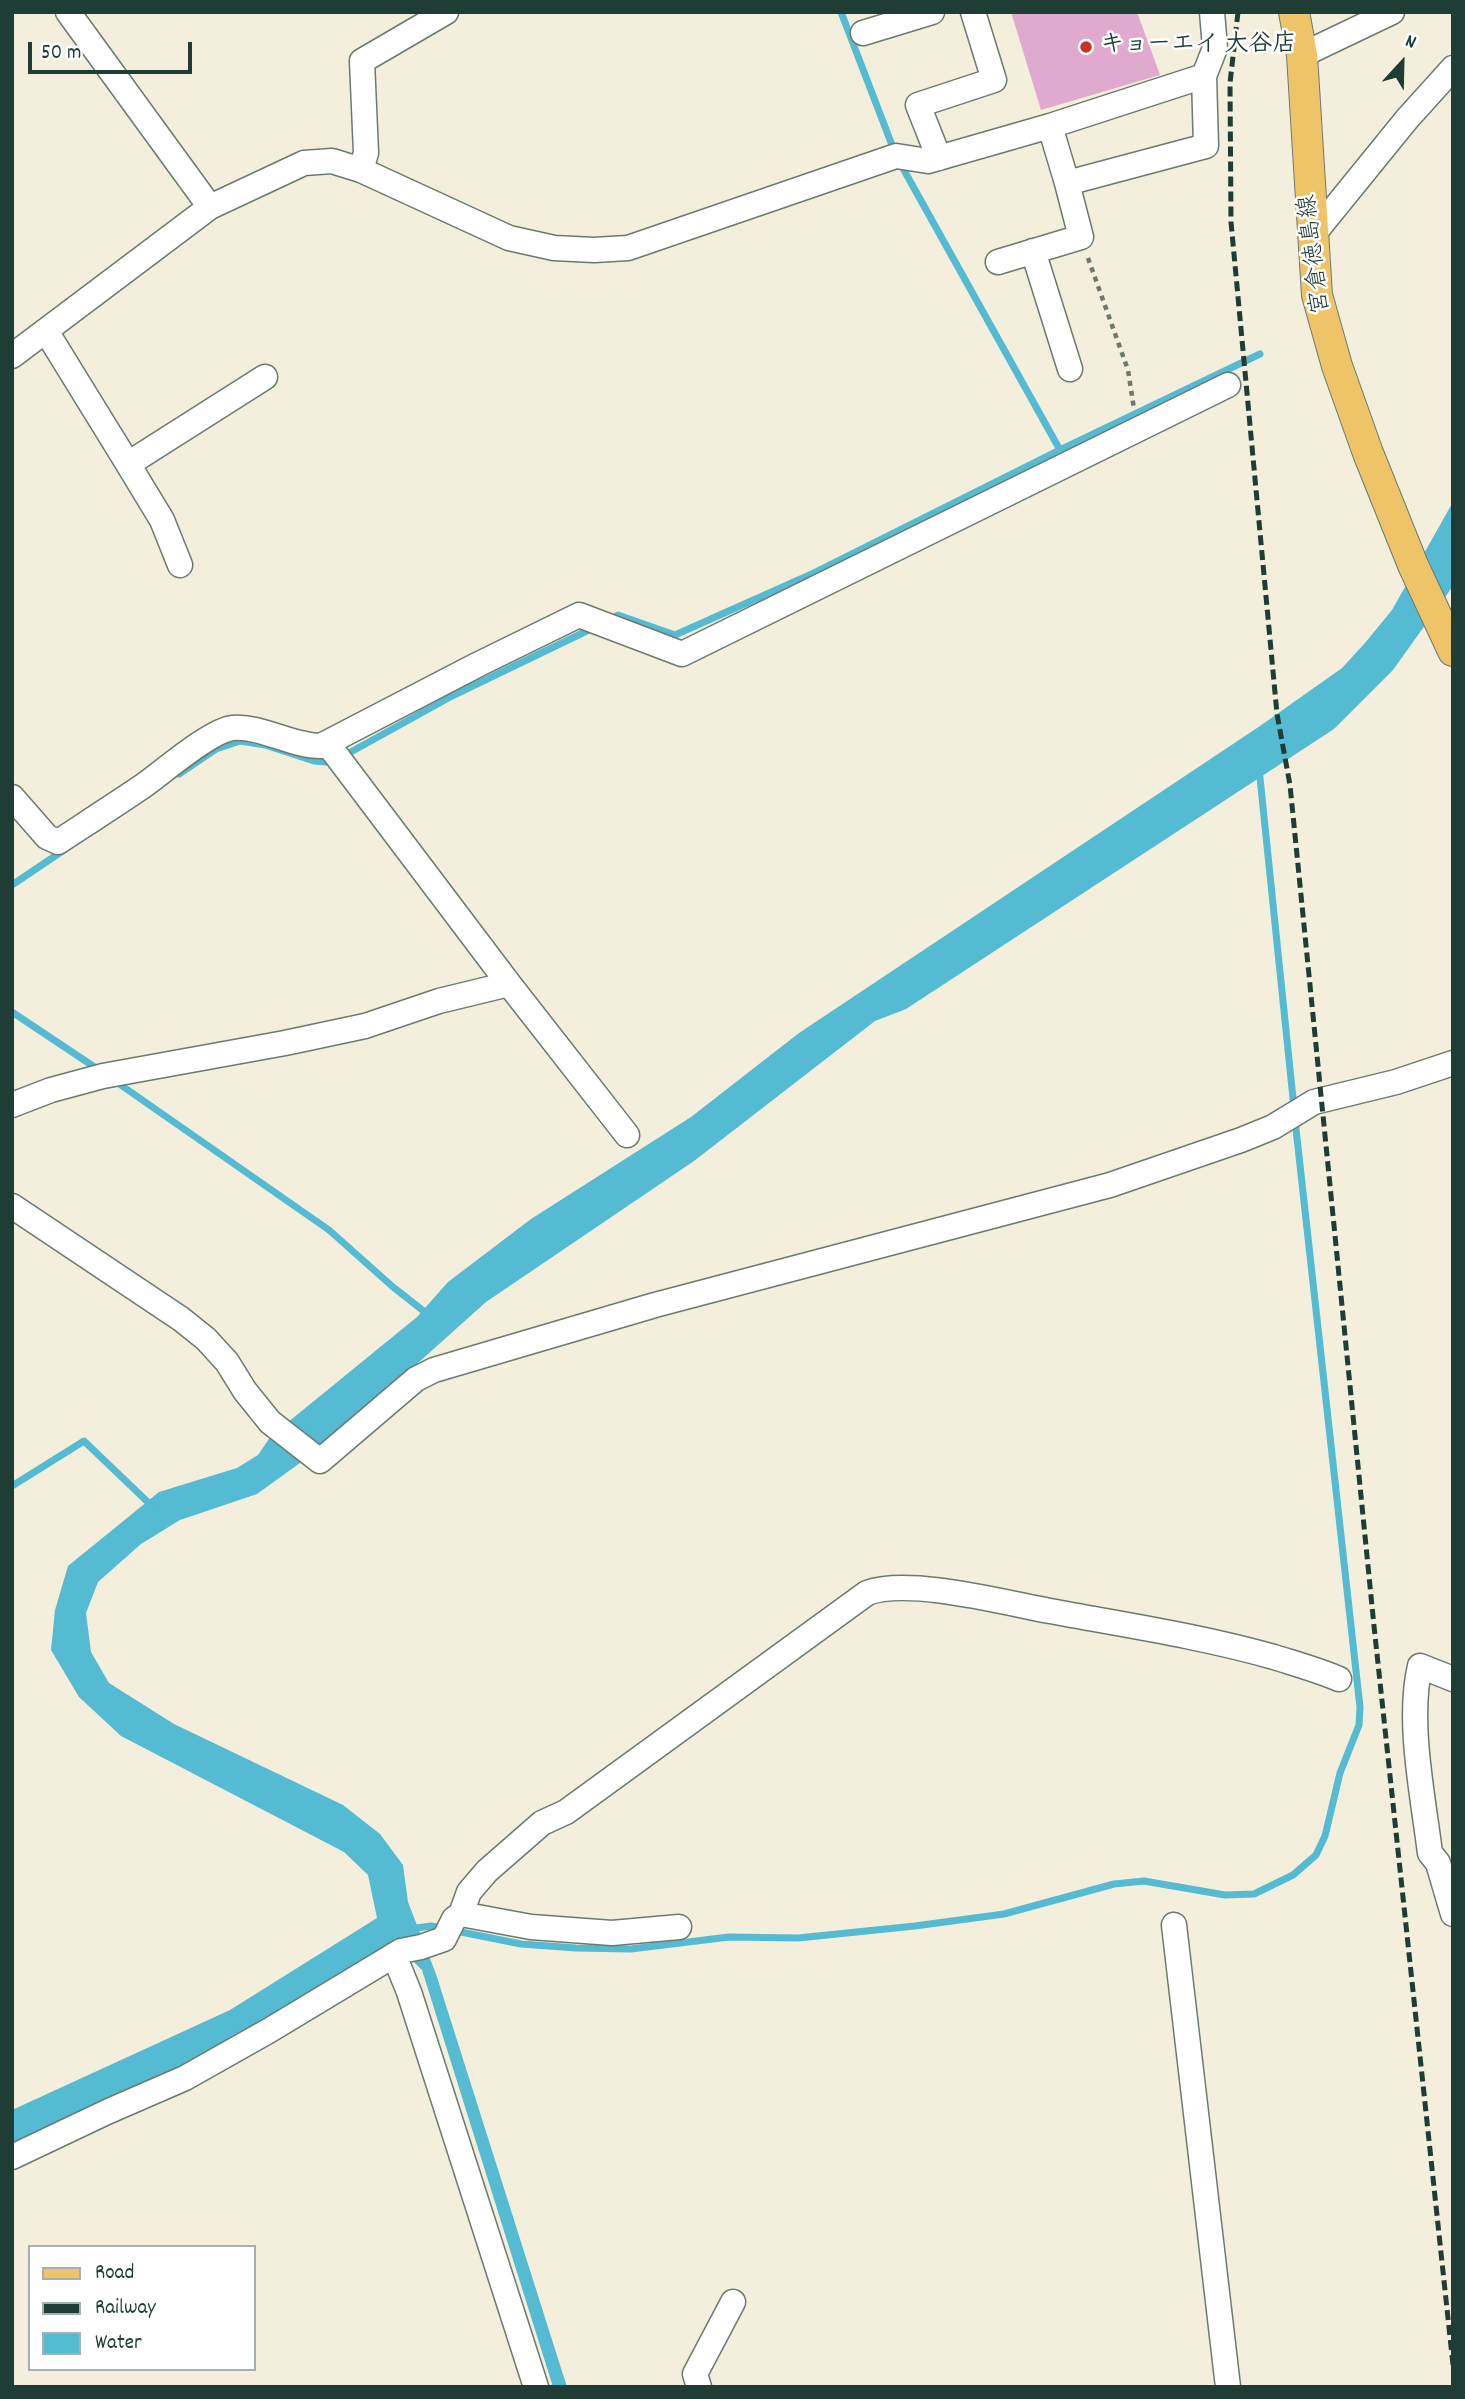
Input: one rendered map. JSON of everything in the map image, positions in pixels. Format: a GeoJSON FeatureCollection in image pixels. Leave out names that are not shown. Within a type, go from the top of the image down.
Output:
{"type":"FeatureCollection","features":[{"type":"Feature","properties":{"kind":"main road","name":"宮倉徳島線"},"geometry":{"type":"LineString","coordinates":[[1294,12],[1302,55],[1317,295],[1337,366],[1413,565],[1453,651]]}},
{"type":"Feature","properties":{"kind":"street"},"geometry":{"type":"LineString","coordinates":[[68,12],[210,207]]}},
{"type":"Feature","properties":{"kind":"street"},"geometry":{"type":"LineString","coordinates":[[361,170],[366,153],[362,61],[411,21],[446,12]]}},
{"type":"Feature","properties":{"kind":"street"},"geometry":{"type":"LineString","coordinates":[[863,33],[892,18],[932,12]]}},
{"type":"Feature","properties":{"kind":"street"},"geometry":{"type":"LineString","coordinates":[[939,158],[918,105],[994,80],[974,12]]}},
{"type":"Feature","properties":{"kind":"street"},"geometry":{"type":"LineString","coordinates":[[1067,183],[1206,146],[1204,76],[1215,48],[1212,12]]}},
{"type":"Feature","properties":{"kind":"street"},"geometry":{"type":"LineString","coordinates":[[1302,55],[1392,12]]}},
{"type":"Feature","properties":{"kind":"street"},"geometry":{"type":"LineString","coordinates":[[1312,236],[1407,119],[1453,68]]}},
{"type":"Feature","properties":{"kind":"street"},"geometry":{"type":"LineString","coordinates":[[12,356],[210,207],[304,163],[332,161],[361,170],[509,238],[554,248],[628,248],[896,156],[928,161],[1050,126],[1204,76]]}},
{"type":"Feature","properties":{"kind":"street"},"geometry":{"type":"LineString","coordinates":[[998,262],[1081,237],[1050,126]]}},
{"type":"Feature","properties":{"kind":"street"},"geometry":{"type":"LineString","coordinates":[[1033,251],[1070,369]]}},
{"type":"Feature","properties":{"kind":"street"},"geometry":{"type":"LineString","coordinates":[[46,331],[162,520],[180,565]]}},
{"type":"Feature","properties":{"kind":"street"},"geometry":{"type":"LineString","coordinates":[[128,464],[265,377]]}},
{"type":"Feature","properties":{"kind":"street"},"geometry":{"type":"LineString","coordinates":[[333,752],[467,670],[579,615],[682,654],[1228,385]]}},
{"type":"Feature","properties":{"kind":"street"},"geometry":{"type":"LineString","coordinates":[[12,797],[47,837],[58,842],[211,737],[230,729],[249,728],[305,746],[321,746],[333,752],[626,1135]]}},
{"type":"Feature","properties":{"kind":"street"},"geometry":{"type":"LineString","coordinates":[[12,1104],[103,1076],[365,1026],[439,1001],[509,984]]}},
{"type":"Feature","properties":{"kind":"street"},"geometry":{"type":"LineString","coordinates":[[12,1206],[181,1319],[206,1339],[228,1362],[245,1391],[277,1428],[320,1461],[416,1380],[434,1370],[655,1306],[1111,1185],[1241,1140],[1272,1127],[1295,1112],[1345,1094],[1396,1082],[1453,1063]]}},
{"type":"Feature","properties":{"kind":"street"},"geometry":{"type":"LineString","coordinates":[[12,2157],[185,2078],[429,1938],[487,1871],[542,1822],[566,1812],[867,1593],[878,1589],[972,1595],[1171,1632],[1229,1644],[1339,1679]]}},
{"type":"Feature","properties":{"kind":"street"},"geometry":{"type":"LineString","coordinates":[[1453,1679],[1420,1666],[1415,1688],[1419,1762],[1430,1853],[1438,1863],[1453,1914]]}},
{"type":"Feature","properties":{"kind":"street"},"geometry":{"type":"LineString","coordinates":[[1174,1926],[1228,2387]]}},
{"type":"Feature","properties":{"kind":"street"},"geometry":{"type":"LineString","coordinates":[[429,1938],[531,1927],[612,1933],[679,1927]]}},
{"type":"Feature","properties":{"kind":"street"},"geometry":{"type":"LineString","coordinates":[[429,1938],[410,1992],[536,2387]]}},
{"type":"Feature","properties":{"kind":"street"},"geometry":{"type":"LineString","coordinates":[[699,2387],[695,2374],[733,2302]]}},
{"type":"Feature","properties":{"kind":"path"},"geometry":{"type":"LineString","coordinates":[[1081,237],[1128,370],[1132,404]]}},
{"type":"Feature","properties":{"kind":"water"},"geometry":{"type":"Polygon","coordinates":[[[1453,502],[1453,586],[1393,670],[1334,729],[906,1009],[875,1021],[694,1161],[486,1302],[332,1440],[257,1494],[180,1520],[141,1544],[98,1582],[86,1613],[91,1652],[109,1683],[174,1724],[343,1805],[380,1834],[403,1865],[408,1902],[436,1974],[567,2387],[553,2387],[422,1970],[394,1943],[207,2055],[12,2143],[12,2110],[230,2010],[377,1918],[368,1875],[344,1852],[121,1736],[79,1697],[51,1650],[55,1610],[68,1566],[159,1492],[237,1468],[258,1455],[271,1436],[417,1317],[448,1282],[531,1219],[691,1117],[799,1033],[1260,726],[1342,668],[1392,610],[1453,502]]]}},
{"type":"Feature","properties":{"kind":"building","name":"キョーエイ 大谷店"},"geometry":{"type":"Polygon","coordinates":[[[1011,12],[1137,12],[1160,75],[1041,110],[1011,12]]]}},
{"type":"Feature","properties":{"kind":"waterway"},"geometry":{"type":"LineString","coordinates":[[841,12],[895,153]]}},
{"type":"Feature","properties":{"kind":"waterway"},"geometry":{"type":"LineString","coordinates":[[900,163],[1060,450]]}},
{"type":"Feature","properties":{"kind":"waterway"},"geometry":{"type":"LineString","coordinates":[[609,620],[618,615],[675,635],[814,573],[1260,354]]}},
{"type":"Feature","properties":{"kind":"waterway"},"geometry":{"type":"LineString","coordinates":[[179,774],[216,749],[240,741],[326,762],[349,753],[452,696],[595,627]]}},
{"type":"Feature","properties":{"kind":"waterway"},"geometry":{"type":"LineString","coordinates":[[1259,768],[1294,1108]]}},
{"type":"Feature","properties":{"kind":"waterway"},"geometry":{"type":"LineString","coordinates":[[12,885],[64,850]]}},
{"type":"Feature","properties":{"kind":"waterway"},"geometry":{"type":"LineString","coordinates":[[12,1012],[99,1070]]}},
{"type":"Feature","properties":{"kind":"waterway"},"geometry":{"type":"LineString","coordinates":[[115,1081],[329,1230],[430,1316]]}},
{"type":"Feature","properties":{"kind":"waterway"},"geometry":{"type":"LineString","coordinates":[[409,1929],[431,1926],[521,1944],[576,1948],[631,1949],[729,1937],[798,1938],[1004,1914],[1114,1884],[1144,1881],[1225,1895],[1254,1894],[1293,1875],[1316,1855],[1325,1836],[1340,1773],[1359,1725],[1360,1707],[1295,1120]]}},
{"type":"Feature","properties":{"kind":"waterway"},"geometry":{"type":"LineString","coordinates":[[12,1486],[84,1441],[154,1508]]}},
{"type":"Feature","properties":{"kind":"railway"},"geometry":{"type":"LineString","coordinates":[[1238,12],[1230,83],[1231,222],[1277,714],[1290,785],[1374,1626],[1453,2365]]}},
{"type":"Feature","properties":{"kind":"place","name":"キョーエイ 大谷店"},"geometry":{"type":"Point","coordinates":[1086,47]}}]}
